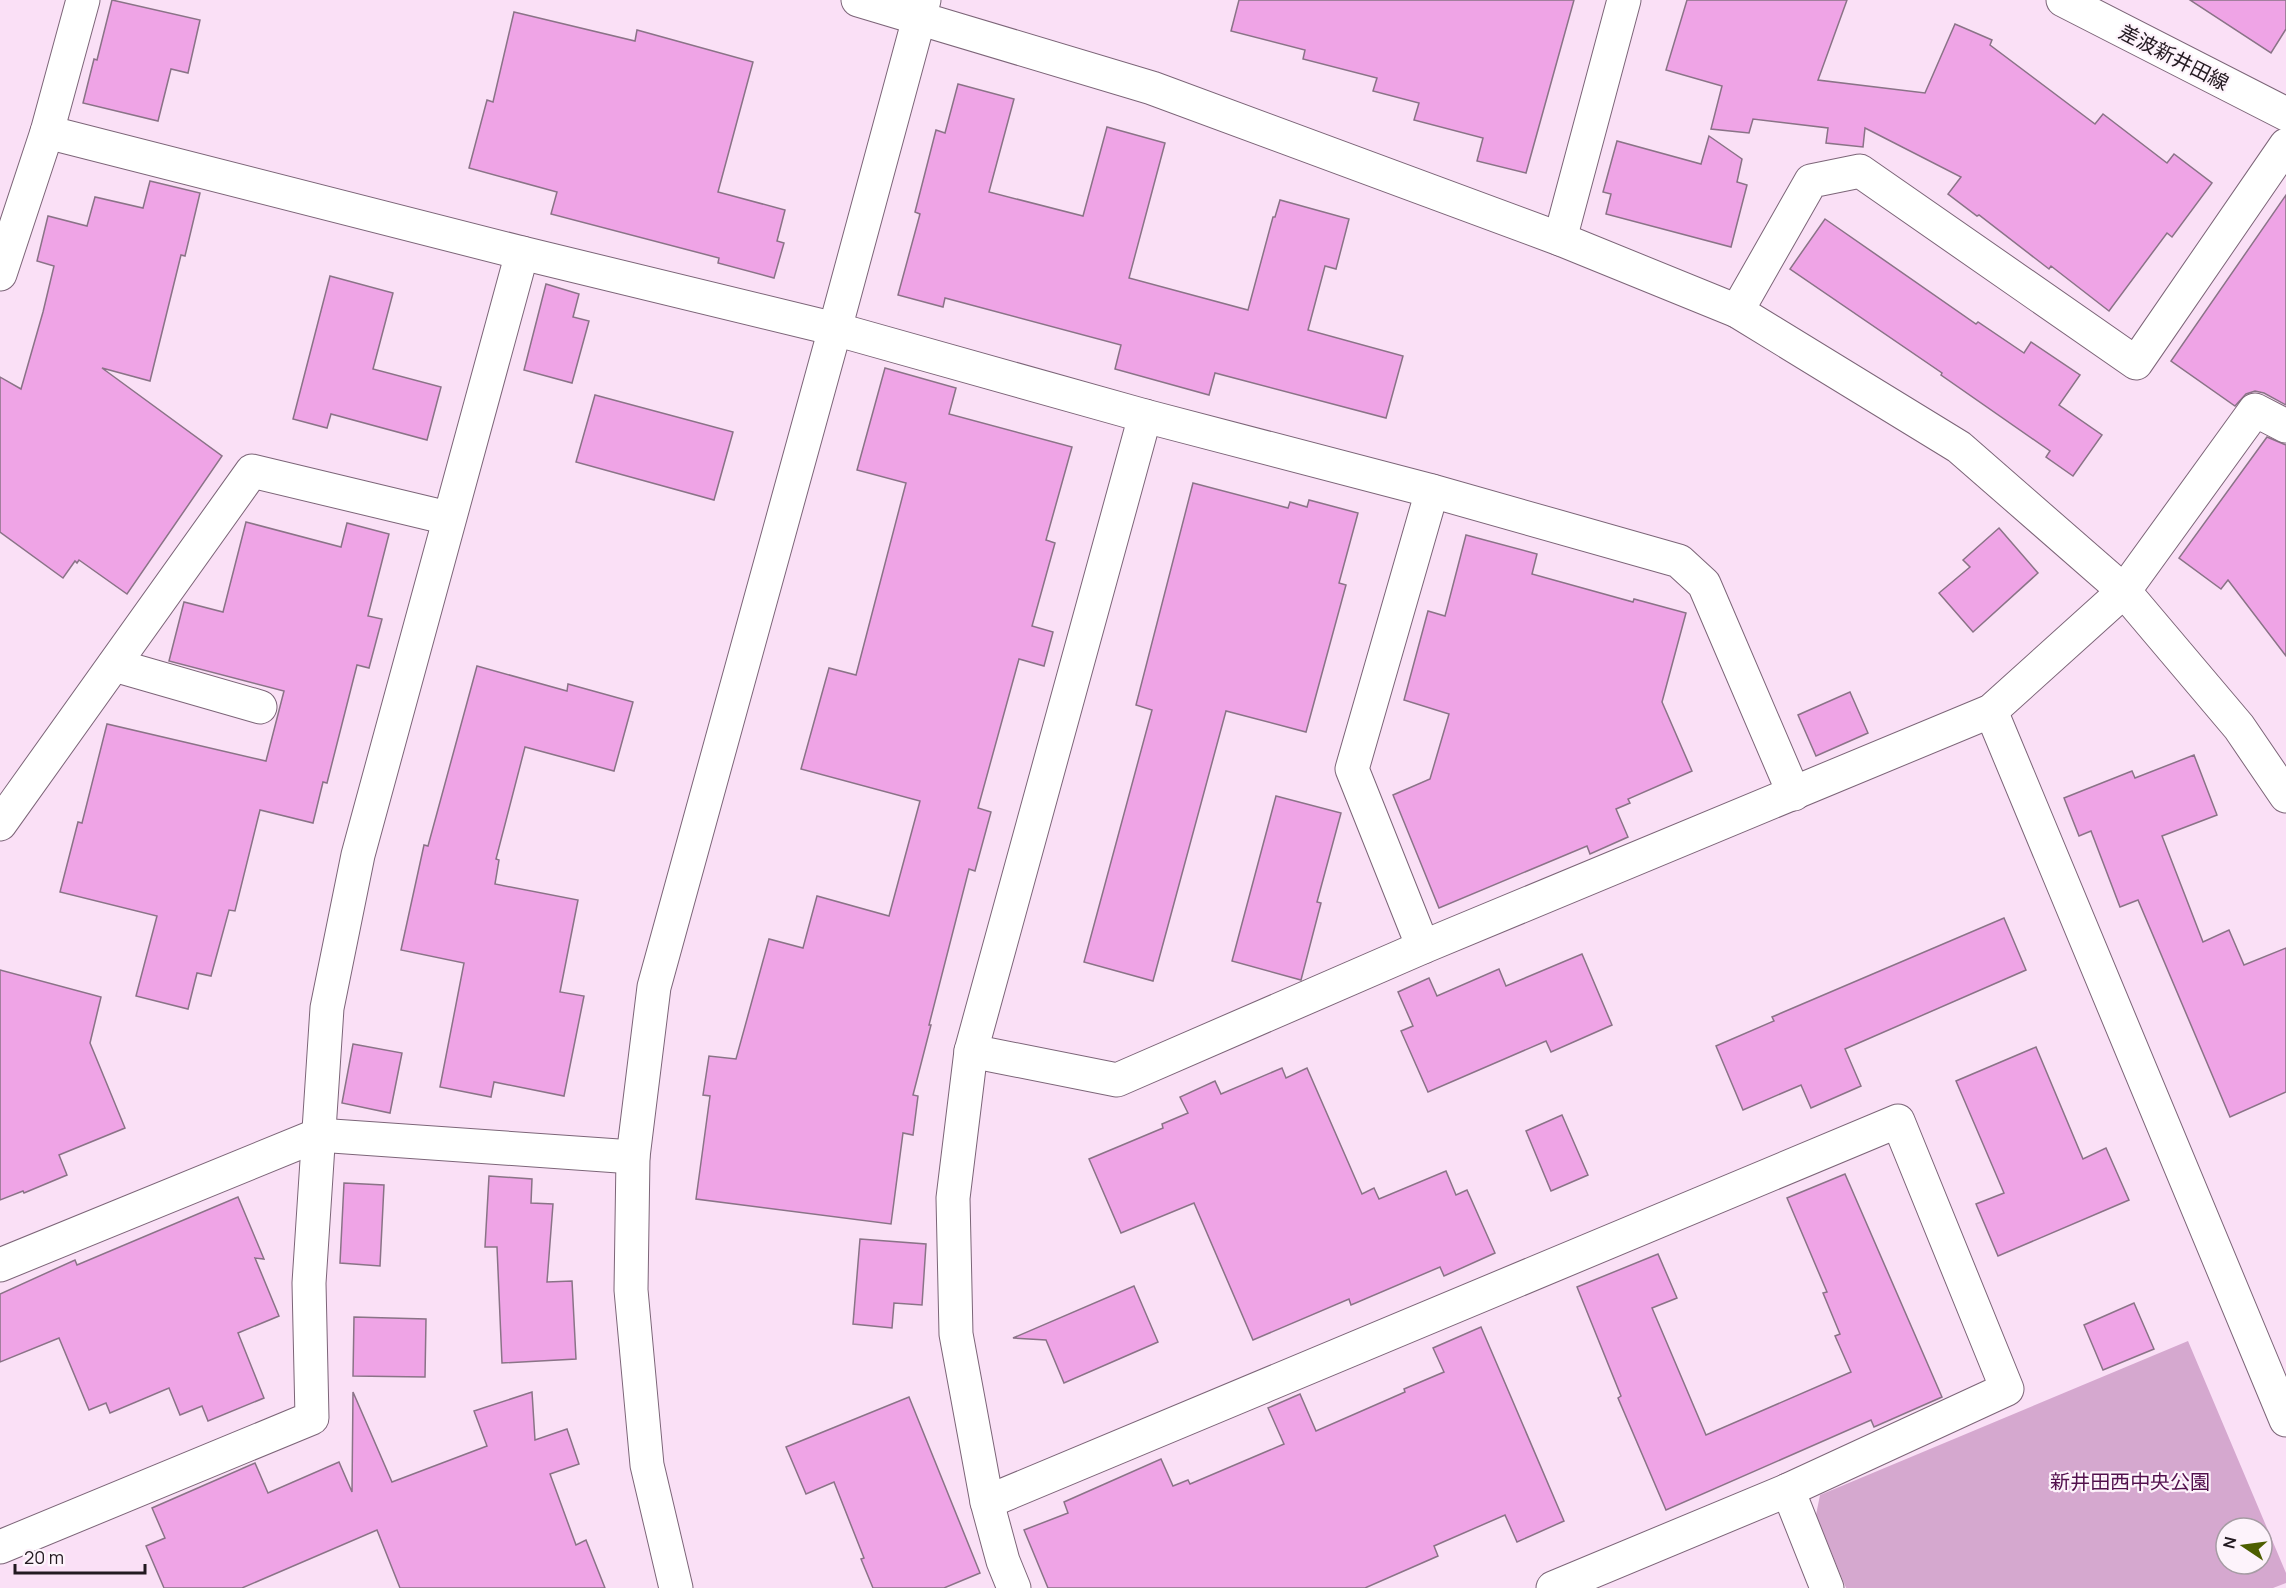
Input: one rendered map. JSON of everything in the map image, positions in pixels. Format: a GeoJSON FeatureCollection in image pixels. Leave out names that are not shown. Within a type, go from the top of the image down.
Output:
{"type":"FeatureCollection","features":[{"type":"Feature","properties":{"kind":"street"},"geometry":{"type":"LineString","coordinates":[[0,274],[47,132],[83,0]]}},
{"type":"Feature","properties":{"kind":"street"},"geometry":{"type":"LineString","coordinates":[[858,0],[921,9],[1152,88],[1560,239],[1737,311],[1959,447],[2124,591],[2239,728],[2286,796]]}},
{"type":"Feature","properties":{"kind":"street"},"geometry":{"type":"LineString","coordinates":[[1560,239],[1624,0]]}},
{"type":"Feature","properties":{"kind":"street","name":"差波新井田線"},"geometry":{"type":"LineString","coordinates":[[2063,0],[2286,114]]}},
{"type":"Feature","properties":{"kind":"street"},"geometry":{"type":"LineString","coordinates":[[676,1588],[646,1465],[631,1290],[633,1157],[654,987],[836,329],[921,9]]}},
{"type":"Feature","properties":{"kind":"street"},"geometry":{"type":"LineString","coordinates":[[47,132],[522,253],[836,329],[1145,416],[1432,490],[1679,561],[1704,584],[1794,794]]}},
{"type":"Feature","properties":{"kind":"street"},"geometry":{"type":"LineString","coordinates":[[1737,311],[1811,181],[1860,171],[2136,363],[2286,145]]}},
{"type":"Feature","properties":{"kind":"street"},"geometry":{"type":"LineString","coordinates":[[0,1547],[312,1418],[309,1282],[327,1008],[358,855],[522,253]]}},
{"type":"Feature","properties":{"kind":"street"},"geometry":{"type":"LineString","coordinates":[[971,1051],[1117,1080],[1423,947],[1991,711],[2124,591],[2254,410],[2286,426]]}},
{"type":"Feature","properties":{"kind":"street"},"geometry":{"type":"LineString","coordinates":[[1014,1588],[1003,1561],[987,1502],[956,1334],[953,1198],[971,1051],[1145,416]]}},
{"type":"Feature","properties":{"kind":"street"},"geometry":{"type":"LineString","coordinates":[[0,824],[252,471],[448,518]]}},
{"type":"Feature","properties":{"kind":"street"},"geometry":{"type":"LineString","coordinates":[[1423,947],[1352,770],[1432,490]]}},
{"type":"Feature","properties":{"kind":"street"},"geometry":{"type":"LineString","coordinates":[[114,665],[261,707]]}},
{"type":"Feature","properties":{"kind":"street"},"geometry":{"type":"LineString","coordinates":[[1991,711],[2286,1420]]}},
{"type":"Feature","properties":{"kind":"street"},"geometry":{"type":"LineString","coordinates":[[987,1502],[1899,1121],[2007,1389],[1788,1490],[1553,1588]]}},
{"type":"Feature","properties":{"kind":"street"},"geometry":{"type":"LineString","coordinates":[[0,1264],[318,1135],[633,1157]]}},
{"type":"Feature","properties":{"kind":"street"},"geometry":{"type":"LineString","coordinates":[[1788,1490],[1827,1588]]}},
{"type":"Feature","properties":{"kind":"green space","name":"新井田西中央公園"},"geometry":{"type":"Polygon","coordinates":[[[2188,1341],[2262,1516],[2214,1516],[2214,1576],[2274,1576],[2274,1545],[2286,1573],[2286,1583],[2273,1588],[1846,1588],[1816,1515],[1820,1495],[2188,1341]]]}},
{"type":"Feature","properties":{"kind":"building"},"geometry":{"type":"Polygon","coordinates":[[[112,0],[200,20],[188,73],[171,69],[158,121],[83,103],[94,59],[97,60],[112,0]]]}},
{"type":"Feature","properties":{"kind":"building"},"geometry":{"type":"Polygon","coordinates":[[[1239,0],[1574,0],[1526,173],[1477,161],[1483,138],[1414,120],[1419,103],[1373,91],[1377,78],[1303,59],[1305,50],[1231,31],[1239,0]]]}},
{"type":"Feature","properties":{"kind":"building"},"geometry":{"type":"Polygon","coordinates":[[[1687,0],[1847,0],[1818,80],[1925,93],[1955,24],[1992,40],[1990,45],[2095,124],[2103,114],[2167,163],[2174,154],[2212,183],[2172,237],[2167,233],[2109,311],[2051,266],[2049,269],[1948,194],[1961,177],[1865,128],[1863,147],[1826,143],[1828,128],[1753,119],[1749,133],[1711,129],[1722,86],[1666,70],[1687,0]]]}},
{"type":"Feature","properties":{"kind":"building"},"geometry":{"type":"Polygon","coordinates":[[[2190,0],[2286,0],[2286,29],[2271,53],[2190,0]]]}},
{"type":"Feature","properties":{"kind":"building"},"geometry":{"type":"Polygon","coordinates":[[[514,12],[635,41],[637,30],[753,62],[718,192],[785,210],[777,241],[784,243],[774,278],[718,263],[719,258],[551,214],[557,192],[469,168],[487,100],[493,102],[514,12]]]}},
{"type":"Feature","properties":{"kind":"building"},"geometry":{"type":"Polygon","coordinates":[[[958,84],[1014,99],[989,192],[1083,216],[1107,127],[1165,143],[1129,278],[1248,310],[1273,217],[1275,217],[1280,200],[1349,219],[1336,269],[1325,266],[1308,330],[1403,356],[1386,418],[1215,373],[1209,395],[1115,369],[1121,345],[945,298],[943,307],[898,295],[920,214],[915,212],[936,130],[945,133],[958,84]]]}},
{"type":"Feature","properties":{"kind":"building"},"geometry":{"type":"Polygon","coordinates":[[[1709,136],[1742,159],[1737,182],[1747,185],[1731,247],[1606,214],[1611,194],[1603,192],[1617,141],[1701,164],[1709,136]]]}},
{"type":"Feature","properties":{"kind":"building"},"geometry":{"type":"Polygon","coordinates":[[[150,181],[200,193],[185,256],[181,255],[150,381],[102,368],[222,456],[127,594],[79,560],[77,563],[75,561],[63,578],[0,532],[0,377],[21,389],[54,266],[37,261],[48,216],[87,226],[95,197],[143,208],[150,181]]]}},
{"type":"Feature","properties":{"kind":"building"},"geometry":{"type":"Polygon","coordinates":[[[2286,195],[2286,405],[2264,393],[2255,391],[2246,394],[2235,406],[2171,361],[2286,195]]]}},
{"type":"Feature","properties":{"kind":"building"},"geometry":{"type":"Polygon","coordinates":[[[1825,219],[1976,324],[1978,322],[2024,353],[2031,342],[2080,375],[2059,405],[2102,435],[2073,476],[2046,457],[2050,451],[1941,375],[1942,373],[1790,269],[1825,219]]]}},
{"type":"Feature","properties":{"kind":"building"},"geometry":{"type":"Polygon","coordinates":[[[330,276],[393,293],[373,369],[441,387],[427,440],[331,414],[327,428],[293,419],[330,276]]]}},
{"type":"Feature","properties":{"kind":"building"},"geometry":{"type":"Polygon","coordinates":[[[546,284],[579,294],[573,317],[589,321],[572,383],[524,370],[546,284]]]}},
{"type":"Feature","properties":{"kind":"building"},"geometry":{"type":"Polygon","coordinates":[[[885,368],[956,388],[949,414],[1072,447],[1046,540],[1055,543],[1032,626],[1053,632],[1044,666],[1019,659],[978,808],[991,812],[975,871],[969,869],[929,1025],[931,1025],[913,1095],[918,1096],[913,1135],[903,1133],[891,1224],[696,1199],[710,1096],[703,1095],[709,1056],[736,1059],[769,939],[803,948],[817,896],[889,916],[920,801],[801,769],[829,668],[856,675],[906,483],[857,470],[885,368]]]}},
{"type":"Feature","properties":{"kind":"building"},"geometry":{"type":"Polygon","coordinates":[[[595,395],[733,432],[714,500],[576,462],[595,395]]]}},
{"type":"Feature","properties":{"kind":"building"},"geometry":{"type":"Polygon","coordinates":[[[2267,437],[2286,445],[2286,656],[2228,580],[2221,589],[2179,558],[2267,437]]]}},
{"type":"Feature","properties":{"kind":"building"},"geometry":{"type":"Polygon","coordinates":[[[1193,483],[1288,508],[1290,502],[1307,507],[1309,500],[1358,513],[1339,583],[1346,585],[1306,732],[1226,711],[1153,981],[1084,962],[1152,710],[1136,705],[1193,483]]]}},
{"type":"Feature","properties":{"kind":"building"},"geometry":{"type":"Polygon","coordinates":[[[246,522],[341,547],[347,523],[389,534],[368,616],[382,619],[369,668],[357,665],[327,783],[323,782],[313,823],[260,810],[235,911],[229,910],[211,976],[197,973],[188,1009],[136,996],[157,916],[60,892],[78,822],[82,823],[107,724],[266,761],[284,691],[169,661],[184,602],[223,612],[246,522]]]}},
{"type":"Feature","properties":{"kind":"building"},"geometry":{"type":"Polygon","coordinates":[[[1999,528],[2038,573],[1973,632],[1939,593],[1970,567],[1963,560],[1999,528]]]}},
{"type":"Feature","properties":{"kind":"building"},"geometry":{"type":"Polygon","coordinates":[[[1466,535],[1537,554],[1532,574],[1633,602],[1634,599],[1686,613],[1662,702],[1692,771],[1628,799],[1630,803],[1616,809],[1628,837],[1590,854],[1587,846],[1439,908],[1393,795],[1430,779],[1449,714],[1404,700],[1428,611],[1445,616],[1466,535]]]}},
{"type":"Feature","properties":{"kind":"building"},"geometry":{"type":"Polygon","coordinates":[[[477,666],[567,691],[568,684],[633,702],[614,771],[525,747],[496,859],[499,860],[495,884],[578,900],[560,992],[584,996],[564,1096],[494,1082],[491,1097],[440,1087],[464,963],[401,950],[424,845],[428,846],[477,666]]]}},
{"type":"Feature","properties":{"kind":"building"},"geometry":{"type":"Polygon","coordinates":[[[1850,692],[1868,733],[1816,756],[1798,715],[1850,692]]]}},
{"type":"Feature","properties":{"kind":"building"},"geometry":{"type":"Polygon","coordinates":[[[2194,755],[2217,815],[2162,836],[2203,942],[2229,930],[2244,965],[2286,948],[2286,1092],[2230,1117],[2138,900],[2120,907],[2091,831],[2079,836],[2064,798],[2132,771],[2135,778],[2194,755]]]}},
{"type":"Feature","properties":{"kind":"building"},"geometry":{"type":"Polygon","coordinates":[[[1276,796],[1341,813],[1317,902],[1321,903],[1301,980],[1232,961],[1276,796]]]}},
{"type":"Feature","properties":{"kind":"building"},"geometry":{"type":"Polygon","coordinates":[[[2004,918],[2026,970],[1845,1049],[1861,1086],[1811,1108],[1801,1085],[1743,1110],[1716,1046],[1774,1021],[1772,1017],[2004,918]]]}},
{"type":"Feature","properties":{"kind":"building"},"geometry":{"type":"Polygon","coordinates":[[[1582,954],[1612,1025],[1551,1052],[1546,1041],[1428,1092],[1401,1031],[1413,1026],[1398,992],[1429,978],[1437,996],[1499,969],[1506,986],[1582,954]]]}},
{"type":"Feature","properties":{"kind":"building"},"geometry":{"type":"Polygon","coordinates":[[[0,970],[101,997],[90,1043],[125,1128],[59,1155],[67,1175],[24,1193],[23,1191],[0,1200],[0,970]]]}},
{"type":"Feature","properties":{"kind":"building"},"geometry":{"type":"Polygon","coordinates":[[[353,1044],[402,1053],[390,1113],[342,1103],[353,1044]]]}},
{"type":"Feature","properties":{"kind":"building"},"geometry":{"type":"Polygon","coordinates":[[[2036,1047],[2083,1159],[2106,1148],[2129,1200],[1998,1256],[1976,1204],[2004,1193],[1956,1081],[2036,1047]]]}},
{"type":"Feature","properties":{"kind":"building"},"geometry":{"type":"Polygon","coordinates":[[[1282,1068],[1286,1078],[1307,1068],[1362,1194],[1374,1188],[1379,1199],[1446,1171],[1456,1195],[1467,1190],[1495,1253],[1444,1276],[1440,1267],[1351,1305],[1349,1299],[1253,1340],[1194,1203],[1121,1233],[1089,1159],[1163,1128],[1162,1124],[1188,1113],[1180,1097],[1215,1081],[1221,1094],[1282,1068]]]}},
{"type":"Feature","properties":{"kind":"building"},"geometry":{"type":"Polygon","coordinates":[[[1562,1115],[1588,1175],[1551,1191],[1526,1131],[1562,1115]]]}},
{"type":"Feature","properties":{"kind":"building"},"geometry":{"type":"Polygon","coordinates":[[[1845,1174],[1942,1397],[1874,1427],[1871,1420],[1666,1510],[1618,1398],[1621,1396],[1577,1287],[1658,1254],[1677,1298],[1652,1308],[1706,1435],[1851,1372],[1835,1336],[1840,1334],[1823,1293],[1827,1292],[1787,1198],[1845,1174]]]}},
{"type":"Feature","properties":{"kind":"building"},"geometry":{"type":"Polygon","coordinates":[[[489,1176],[532,1179],[531,1203],[553,1204],[547,1282],[572,1281],[576,1359],[502,1363],[497,1247],[485,1247],[489,1176]]]}},
{"type":"Feature","properties":{"kind":"building"},"geometry":{"type":"Polygon","coordinates":[[[344,1183],[384,1185],[380,1266],[340,1263],[344,1183]]]}},
{"type":"Feature","properties":{"kind":"building"},"geometry":{"type":"Polygon","coordinates":[[[238,1197],[264,1259],[255,1258],[279,1316],[238,1333],[264,1398],[208,1421],[202,1406],[180,1415],[169,1388],[110,1413],[106,1403],[89,1410],[59,1338],[0,1362],[0,1294],[75,1260],[77,1265],[238,1197]]]}},
{"type":"Feature","properties":{"kind":"building"},"geometry":{"type":"Polygon","coordinates":[[[860,1239],[926,1244],[922,1305],[894,1303],[892,1328],[853,1324],[860,1239]]]}},
{"type":"Feature","properties":{"kind":"building"},"geometry":{"type":"Polygon","coordinates":[[[1134,1286],[1158,1342],[1064,1383],[1046,1340],[1013,1338],[1134,1286]]]}},
{"type":"Feature","properties":{"kind":"building"},"geometry":{"type":"Polygon","coordinates":[[[2134,1303],[2154,1349],[2103,1370],[2084,1325],[2134,1303]]]}},
{"type":"Feature","properties":{"kind":"building"},"geometry":{"type":"Polygon","coordinates":[[[354,1317],[426,1319],[425,1377],[353,1376],[354,1317]]]}},
{"type":"Feature","properties":{"kind":"building"},"geometry":{"type":"Polygon","coordinates":[[[1481,1327],[1564,1521],[1517,1542],[1505,1515],[1434,1546],[1438,1556],[1365,1588],[1048,1588],[1024,1530],[1068,1513],[1064,1502],[1161,1459],[1173,1486],[1188,1480],[1190,1484],[1284,1444],[1268,1408],[1300,1394],[1316,1431],[1405,1392],[1404,1389],[1444,1372],[1433,1348],[1481,1327]]]}},
{"type":"Feature","properties":{"kind":"building"},"geometry":{"type":"Polygon","coordinates":[[[353,1392],[392,1482],[487,1446],[474,1411],[532,1392],[535,1440],[567,1429],[579,1464],[550,1474],[576,1545],[586,1540],[605,1588],[400,1588],[377,1530],[242,1588],[164,1588],[146,1546],[165,1538],[152,1508],[255,1463],[268,1493],[339,1462],[352,1492],[353,1392]]]}},
{"type":"Feature","properties":{"kind":"building"},"geometry":{"type":"Polygon","coordinates":[[[909,1397],[980,1573],[944,1588],[873,1588],[861,1559],[864,1558],[834,1482],[806,1494],[786,1447],[909,1397]]]}}]}
